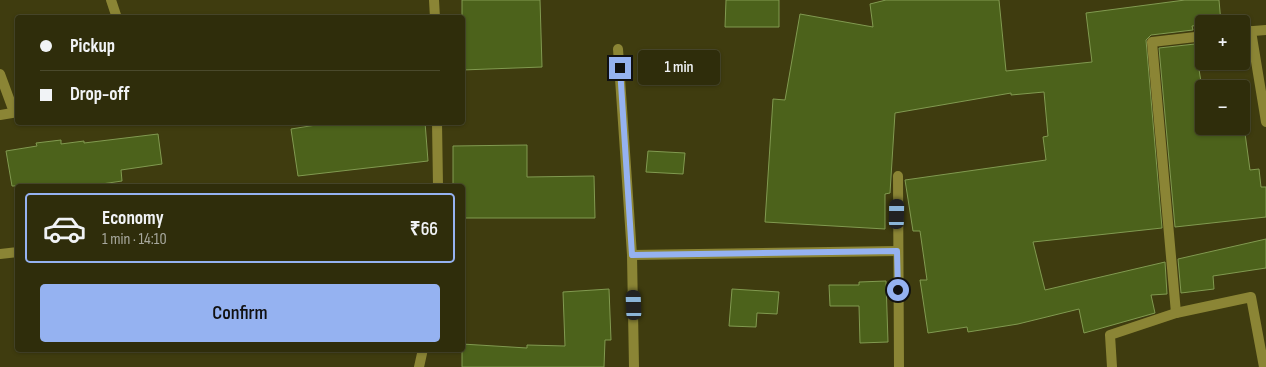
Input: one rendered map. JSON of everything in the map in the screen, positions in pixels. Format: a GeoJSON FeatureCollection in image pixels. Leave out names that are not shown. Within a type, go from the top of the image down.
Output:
{"type":"FeatureCollection","features":[{"type":"Feature","properties":{"kind":"street"},"geometry":{"type":"LineString","coordinates":[[110,0],[115,15]]}},
{"type":"Feature","properties":{"kind":"street"},"geometry":{"type":"LineString","coordinates":[[434,0],[435,15]]}},
{"type":"Feature","properties":{"kind":"street"},"geometry":{"type":"LineString","coordinates":[[1250,32],[1266,30]]}},
{"type":"Feature","properties":{"kind":"street"},"geometry":{"type":"LineString","coordinates":[[1176,313],[1152,42],[1195,37]]}},
{"type":"Feature","properties":{"kind":"street"},"geometry":{"type":"LineString","coordinates":[[618,49],[632,255],[634,367]]}},
{"type":"Feature","properties":{"kind":"street"},"geometry":{"type":"LineString","coordinates":[[1250,50],[1266,122]]}},
{"type":"Feature","properties":{"kind":"street"},"geometry":{"type":"LineString","coordinates":[[0,74],[15,110]]}},
{"type":"Feature","properties":{"kind":"street"},"geometry":{"type":"LineString","coordinates":[[0,115],[15,112]]}},
{"type":"Feature","properties":{"kind":"street"},"geometry":{"type":"LineString","coordinates":[[437,125],[438,184]]}},
{"type":"Feature","properties":{"kind":"street"},"geometry":{"type":"LineString","coordinates":[[898,176],[899,367]]}},
{"type":"Feature","properties":{"kind":"street"},"geometry":{"type":"LineString","coordinates":[[632,255],[897,251]]}},
{"type":"Feature","properties":{"kind":"street"},"geometry":{"type":"LineString","coordinates":[[0,254],[15,252]]}},
{"type":"Feature","properties":{"kind":"street"},"geometry":{"type":"LineString","coordinates":[[1112,367],[1110,335],[1176,313],[1252,297],[1264,367]]}},
{"type":"Feature","properties":{"kind":"street"},"geometry":{"type":"LineString","coordinates":[[419,367],[422,352]]}},
{"type":"Feature","properties":{"kind":"building"},"geometry":{"type":"Polygon","coordinates":[[[462,0],[540,0],[542,67],[465,70],[465,15],[462,15],[462,0]]]}},
{"type":"Feature","properties":{"kind":"building"},"geometry":{"type":"Polygon","coordinates":[[[726,0],[779,0],[779,27],[725,27],[726,0]]]}},
{"type":"Feature","properties":{"kind":"building"},"geometry":{"type":"Polygon","coordinates":[[[886,0],[999,0],[1006,71],[1092,62],[1086,13],[1185,0],[1219,0],[1220,15],[1195,15],[1195,26],[1192,26],[1193,30],[1151,35],[1146,40],[1162,228],[1033,242],[1045,290],[1165,262],[1167,294],[1151,295],[1155,313],[1084,333],[1079,309],[1018,324],[968,332],[967,327],[928,333],[920,280],[927,280],[920,231],[913,231],[905,180],[1046,160],[1043,137],[1048,136],[1044,92],[1011,95],[1011,93],[895,113],[890,193],[885,194],[885,229],[765,222],[773,99],[785,100],[800,14],[873,27],[870,4],[886,0]]]}},
{"type":"Feature","properties":{"kind":"building"},"geometry":{"type":"Polygon","coordinates":[[[1195,44],[1195,70],[1199,70],[1201,80],[1195,80],[1195,135],[1245,135],[1250,170],[1259,169],[1261,187],[1266,187],[1266,217],[1175,227],[1159,48],[1195,44]]]}},
{"type":"Feature","properties":{"kind":"building"},"geometry":{"type":"Polygon","coordinates":[[[316,125],[425,125],[428,161],[298,176],[291,129],[316,125]]]}},
{"type":"Feature","properties":{"kind":"building"},"geometry":{"type":"Polygon","coordinates":[[[158,134],[162,164],[121,170],[122,181],[102,184],[15,184],[15,186],[12,186],[6,151],[37,146],[36,143],[61,140],[61,144],[84,141],[84,143],[158,134]]]}},
{"type":"Feature","properties":{"kind":"building"},"geometry":{"type":"Polygon","coordinates":[[[527,145],[527,177],[594,176],[595,218],[465,218],[465,184],[453,184],[453,146],[527,145]]]}},
{"type":"Feature","properties":{"kind":"building"},"geometry":{"type":"Polygon","coordinates":[[[648,151],[685,153],[683,174],[646,172],[648,151]]]}},
{"type":"Feature","properties":{"kind":"building"},"geometry":{"type":"Polygon","coordinates":[[[1266,239],[1266,268],[1213,276],[1214,289],[1181,293],[1178,259],[1266,239]]]}},
{"type":"Feature","properties":{"kind":"building"},"geometry":{"type":"Polygon","coordinates":[[[886,281],[888,342],[860,343],[859,306],[830,306],[829,285],[859,285],[859,282],[886,281]]]}},
{"type":"Feature","properties":{"kind":"building"},"geometry":{"type":"Polygon","coordinates":[[[609,289],[611,340],[605,340],[604,367],[462,367],[462,352],[465,352],[465,344],[527,348],[527,345],[565,346],[563,292],[609,289]]]}},
{"type":"Feature","properties":{"kind":"building"},"geometry":{"type":"Polygon","coordinates":[[[732,289],[779,292],[777,314],[757,313],[756,327],[729,326],[732,289]]]}},
{"type":"Feature","properties":{"kind":"route"},"geometry":{"type":"LineString","coordinates":[[620,68],[632,255],[897,251],[898,290]]}}]}
